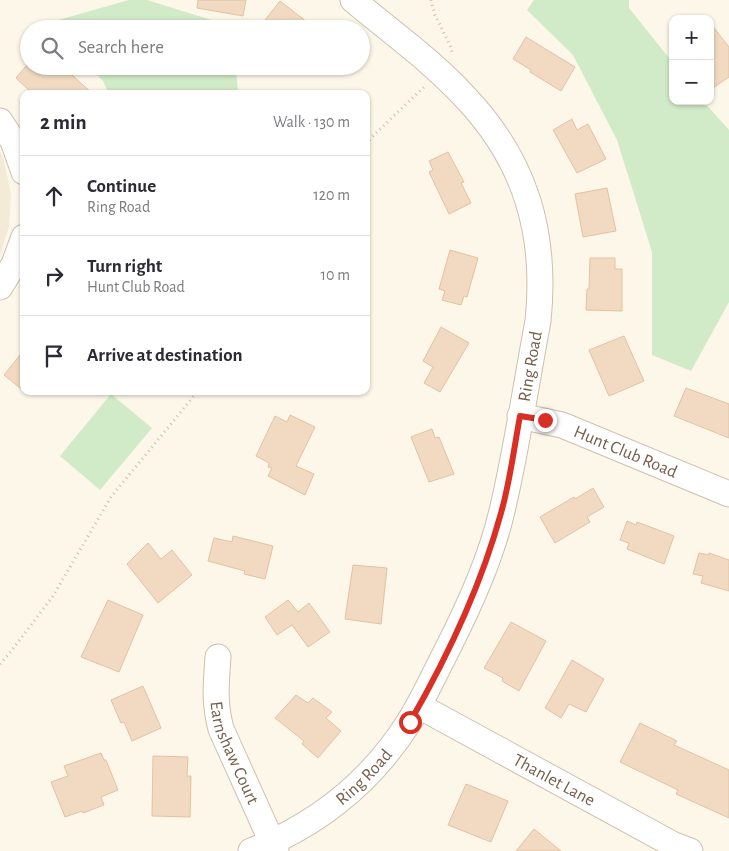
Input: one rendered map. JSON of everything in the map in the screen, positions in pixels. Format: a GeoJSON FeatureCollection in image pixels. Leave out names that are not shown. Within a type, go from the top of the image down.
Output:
{"type":"FeatureCollection","features":[{"type":"Feature","properties":{"kind":"street","name":"Ring Road"},"geometry":{"type":"LineString","coordinates":[[266,848],[304,826],[336,804],[364,780],[391,749],[419,706],[466,612],[484,568],[502,512],[538,321],[540,256],[534,220],[523,186],[507,152],[488,124],[441,73],[354,0]]}},
{"type":"Feature","properties":{"kind":"street"},"geometry":{"type":"LineString","coordinates":[[0,121],[12,140],[20,161]]}},
{"type":"Feature","properties":{"kind":"street"},"geometry":{"type":"LineString","coordinates":[[0,287],[14,264],[20,248]]}},
{"type":"Feature","properties":{"kind":"street","name":"Hunt Club Road"},"geometry":{"type":"LineString","coordinates":[[520,416],[562,425],[729,494]]}},
{"type":"Feature","properties":{"kind":"street","name":"Earnshaw Court"},"geometry":{"type":"LineString","coordinates":[[218,657],[215,688],[216,708],[221,729],[266,848]]}},
{"type":"Feature","properties":{"kind":"street","name":"Thanlet Lane"},"geometry":{"type":"LineString","coordinates":[[419,706],[674,845],[690,851]]}},
{"type":"Feature","properties":{"kind":"path"},"geometry":{"type":"LineString","coordinates":[[431,0],[435,15],[450,45],[452,54]]}},
{"type":"Feature","properties":{"kind":"path"},"geometry":{"type":"LineString","coordinates":[[370,139],[427,84]]}},
{"type":"Feature","properties":{"kind":"path"},"geometry":{"type":"LineString","coordinates":[[0,664],[53,596],[111,497],[195,395]]}},
{"type":"Feature","properties":{"kind":"shaded area"},"geometry":{"type":"Polygon","coordinates":[[[0,152],[3,157],[11,194],[9,226],[0,256],[0,152]]]}},
{"type":"Feature","properties":{"kind":"green space"},"geometry":{"type":"Polygon","coordinates":[[[129,0],[147,0],[211,20],[58,20],[129,0]]]}},
{"type":"Feature","properties":{"kind":"green space"},"geometry":{"type":"Polygon","coordinates":[[[534,0],[629,0],[629,8],[669,58],[669,105],[707,105],[729,130],[729,302],[691,371],[652,355],[652,252],[617,140],[573,55],[527,10],[534,0]]]}},
{"type":"Feature","properties":{"kind":"green space"},"geometry":{"type":"Polygon","coordinates":[[[98,75],[237,75],[238,90],[107,90],[98,75]]]}},
{"type":"Feature","properties":{"kind":"green space"},"geometry":{"type":"Polygon","coordinates":[[[110,395],[152,428],[100,490],[60,456],[110,395]]]}},
{"type":"Feature","properties":{"kind":"building"},"geometry":{"type":"Polygon","coordinates":[[[198,0],[246,0],[243,16],[197,8],[198,0]]]}},
{"type":"Feature","properties":{"kind":"building"},"geometry":{"type":"Polygon","coordinates":[[[280,1],[304,20],[265,20],[280,1]]]}},
{"type":"Feature","properties":{"kind":"building"},"geometry":{"type":"Polygon","coordinates":[[[714,28],[729,47],[729,77],[714,87],[714,28]]]}},
{"type":"Feature","properties":{"kind":"building"},"geometry":{"type":"Polygon","coordinates":[[[526,37],[575,67],[561,91],[513,59],[526,37]]]}},
{"type":"Feature","properties":{"kind":"building"},"geometry":{"type":"Polygon","coordinates":[[[20,73],[20,75],[72,75],[89,90],[29,90],[16,78],[20,73]]]}},
{"type":"Feature","properties":{"kind":"building"},"geometry":{"type":"Polygon","coordinates":[[[572,119],[577,130],[588,124],[606,159],[577,173],[553,130],[572,119]]]}},
{"type":"Feature","properties":{"kind":"building"},"geometry":{"type":"Polygon","coordinates":[[[448,152],[464,182],[461,183],[471,203],[449,214],[429,172],[433,170],[429,161],[448,152]]]}},
{"type":"Feature","properties":{"kind":"building"},"geometry":{"type":"Polygon","coordinates":[[[607,188],[616,231],[583,237],[575,194],[607,188]]]}},
{"type":"Feature","properties":{"kind":"building"},"geometry":{"type":"Polygon","coordinates":[[[450,250],[478,258],[467,297],[464,296],[461,305],[442,300],[445,291],[439,289],[450,250]]]}},
{"type":"Feature","properties":{"kind":"building"},"geometry":{"type":"Polygon","coordinates":[[[590,258],[615,258],[615,269],[622,269],[622,311],[586,310],[590,258]]]}},
{"type":"Feature","properties":{"kind":"building"},"geometry":{"type":"Polygon","coordinates":[[[441,327],[469,343],[440,392],[424,383],[433,367],[423,361],[441,327]]]}},
{"type":"Feature","properties":{"kind":"building"},"geometry":{"type":"Polygon","coordinates":[[[624,336],[644,381],[609,396],[589,350],[624,336]]]}},
{"type":"Feature","properties":{"kind":"building"},"geometry":{"type":"Polygon","coordinates":[[[20,355],[20,388],[4,375],[20,355]]]}},
{"type":"Feature","properties":{"kind":"building"},"geometry":{"type":"Polygon","coordinates":[[[686,388],[729,404],[729,438],[674,416],[686,388]]]}},
{"type":"Feature","properties":{"kind":"building"},"geometry":{"type":"Polygon","coordinates":[[[290,415],[315,427],[296,466],[314,474],[305,495],[268,476],[272,468],[268,467],[269,463],[256,456],[275,416],[287,422],[290,415]]]}},
{"type":"Feature","properties":{"kind":"building"},"geometry":{"type":"Polygon","coordinates":[[[432,429],[435,438],[439,437],[454,474],[429,482],[411,437],[432,429]]]}},
{"type":"Feature","properties":{"kind":"building"},"geometry":{"type":"Polygon","coordinates":[[[593,488],[604,507],[587,517],[590,522],[555,543],[540,517],[593,488]]]}},
{"type":"Feature","properties":{"kind":"building"},"geometry":{"type":"Polygon","coordinates":[[[627,521],[636,525],[637,522],[674,536],[664,564],[627,549],[629,543],[620,540],[627,521]]]}},
{"type":"Feature","properties":{"kind":"building"},"geometry":{"type":"Polygon","coordinates":[[[233,536],[273,546],[265,579],[244,574],[245,571],[208,561],[214,538],[232,542],[233,536]]]}},
{"type":"Feature","properties":{"kind":"building"},"geometry":{"type":"Polygon","coordinates":[[[148,543],[161,559],[172,550],[192,575],[158,603],[127,564],[148,543]]]}},
{"type":"Feature","properties":{"kind":"building"},"geometry":{"type":"Polygon","coordinates":[[[699,553],[709,555],[709,553],[729,560],[729,591],[701,583],[703,576],[693,574],[699,553]]]}},
{"type":"Feature","properties":{"kind":"building"},"geometry":{"type":"Polygon","coordinates":[[[353,565],[387,568],[381,624],[345,619],[353,565]]]}},
{"type":"Feature","properties":{"kind":"building"},"geometry":{"type":"Polygon","coordinates":[[[108,600],[143,615],[119,672],[81,657],[108,600]]]}},
{"type":"Feature","properties":{"kind":"building"},"geometry":{"type":"Polygon","coordinates":[[[288,600],[298,612],[309,603],[330,632],[308,647],[292,625],[277,635],[265,617],[288,600]]]}},
{"type":"Feature","properties":{"kind":"building"},"geometry":{"type":"Polygon","coordinates":[[[511,622],[546,641],[519,691],[502,681],[503,678],[484,668],[511,622]]]}},
{"type":"Feature","properties":{"kind":"building"},"geometry":{"type":"Polygon","coordinates":[[[572,660],[604,679],[586,712],[569,704],[561,718],[545,708],[572,660]]]}},
{"type":"Feature","properties":{"kind":"building"},"geometry":{"type":"Polygon","coordinates":[[[143,686],[161,728],[132,741],[124,722],[121,723],[111,700],[143,686]]]}},
{"type":"Feature","properties":{"kind":"building"},"geometry":{"type":"Polygon","coordinates":[[[296,695],[308,703],[313,698],[332,712],[326,718],[341,731],[318,758],[302,744],[304,741],[275,718],[296,695]]]}},
{"type":"Feature","properties":{"kind":"building"},"geometry":{"type":"Polygon","coordinates":[[[640,723],[677,741],[674,745],[729,770],[729,818],[676,794],[678,790],[620,762],[640,723]]]}},
{"type":"Feature","properties":{"kind":"building"},"geometry":{"type":"Polygon","coordinates":[[[101,753],[104,760],[106,760],[118,790],[101,797],[104,805],[65,817],[51,782],[68,776],[64,766],[101,753]]]}},
{"type":"Feature","properties":{"kind":"building"},"geometry":{"type":"Polygon","coordinates":[[[153,756],[188,757],[187,776],[191,776],[190,817],[152,816],[153,756]]]}},
{"type":"Feature","properties":{"kind":"building"},"geometry":{"type":"Polygon","coordinates":[[[466,784],[508,801],[491,842],[448,825],[466,784]]]}},
{"type":"Feature","properties":{"kind":"building"},"geometry":{"type":"Polygon","coordinates":[[[534,829],[561,851],[516,851],[534,829]]]}},
{"type":"Feature","properties":{"kind":"route"},"geometry":{"type":"LineString","coordinates":[[410,722],[466,612],[484,568],[502,512],[520,416],[545,420]]}}]}
